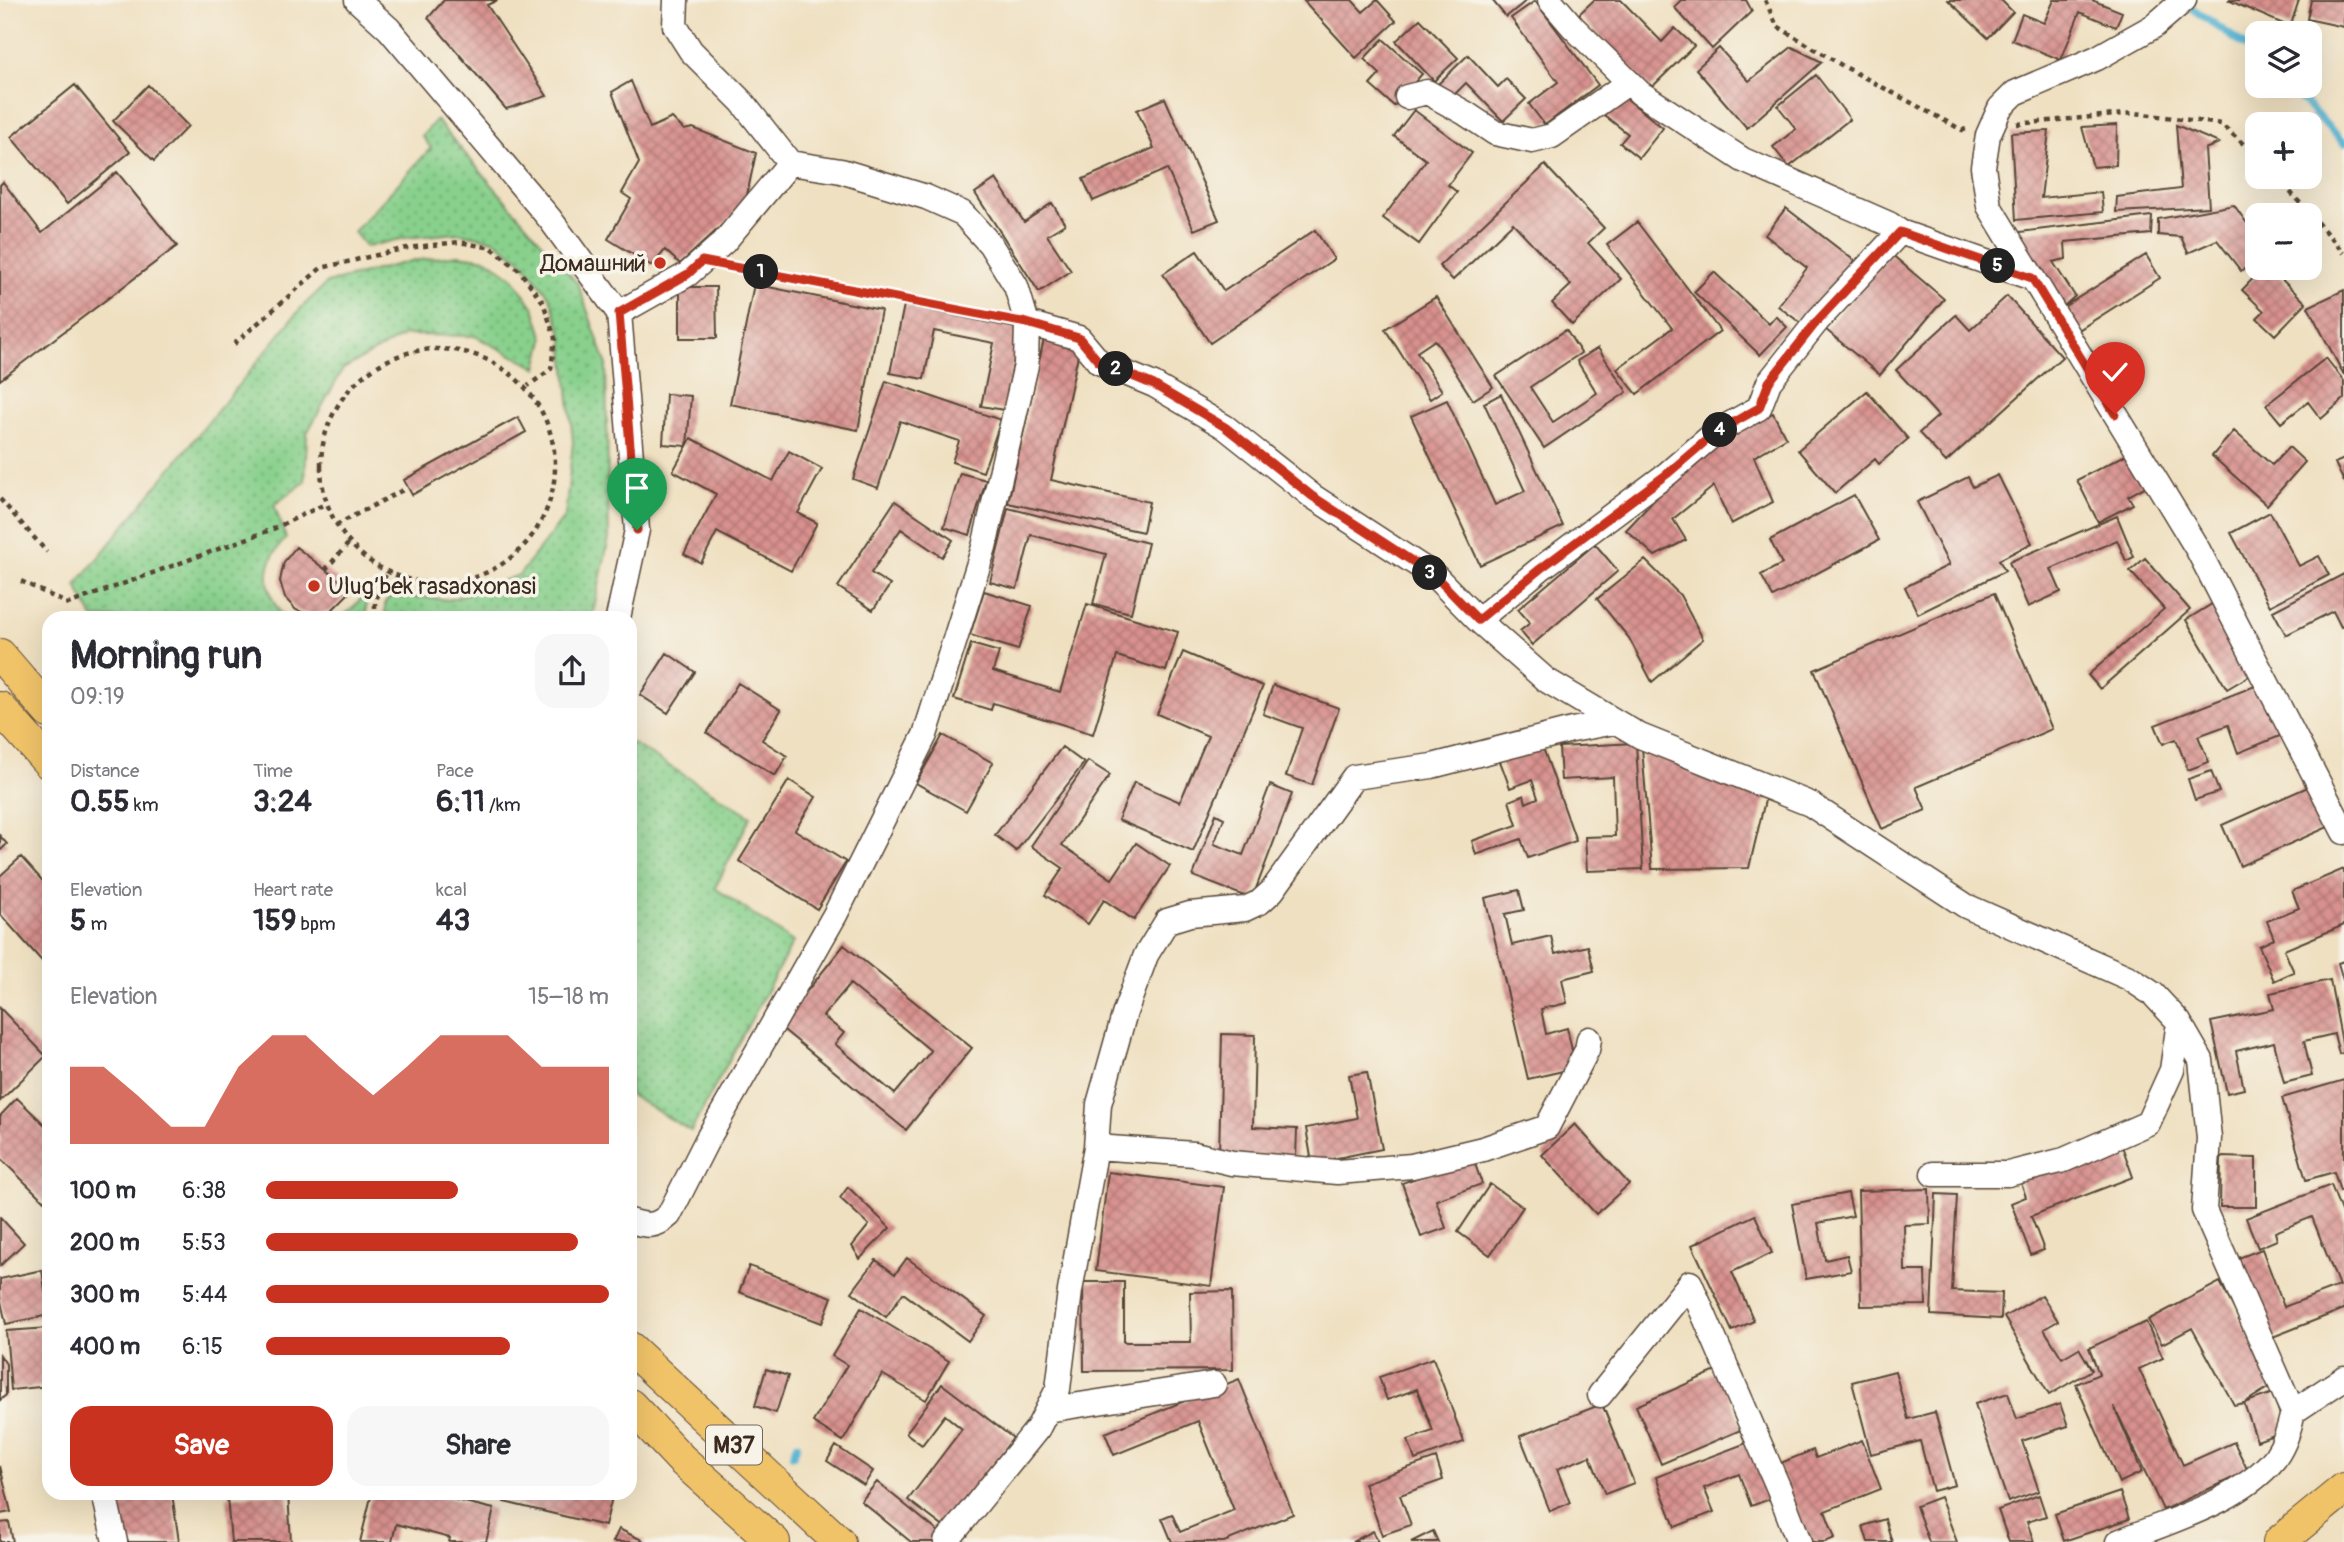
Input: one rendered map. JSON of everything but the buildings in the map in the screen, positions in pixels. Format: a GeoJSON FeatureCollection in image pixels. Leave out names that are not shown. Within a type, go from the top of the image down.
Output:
{"type":"FeatureCollection","features":[{"type":"Feature","properties":{"kind":"main road"},"geometry":{"type":"LineString","coordinates":[[0,655],[42,704]]}},
{"type":"Feature","properties":{"kind":"main road"},"geometry":{"type":"LineString","coordinates":[[0,708],[42,755]]}},
{"type":"Feature","properties":{"kind":"main road","name":"M37"},"geometry":{"type":"LineString","coordinates":[[637,1354],[839,1542]]}},
{"type":"Feature","properties":{"kind":"main road","name":"M37"},"geometry":{"type":"LineString","coordinates":[[637,1412],[681,1459],[774,1542]]}},
{"type":"Feature","properties":{"kind":"main road"},"geometry":{"type":"LineString","coordinates":[[2279,1542],[2344,1489]]}},
{"type":"Feature","properties":{"kind":"street"},"geometry":{"type":"LineString","coordinates":[[356,0],[389,29],[550,219],[619,313],[637,530],[620,611]]}},
{"type":"Feature","properties":{"kind":"street"},"geometry":{"type":"LineString","coordinates":[[637,1224],[651,1227],[668,1215],[706,1142],[836,913],[925,735],[984,547],[1026,365],[1027,323],[1016,286],[990,244],[962,213],[926,197],[841,171],[790,163],[742,102],[691,51],[675,26],[676,0]]}},
{"type":"Feature","properties":{"kind":"street"},"geometry":{"type":"LineString","coordinates":[[1550,0],[1573,27],[1640,93],[1743,160],[1889,224],[1900,232],[2032,278]]}},
{"type":"Feature","properties":{"kind":"street"},"geometry":{"type":"LineString","coordinates":[[1573,0],[1573,27]]}},
{"type":"Feature","properties":{"kind":"street"},"geometry":{"type":"LineString","coordinates":[[2184,0],[2154,26],[2097,58],[2015,93],[2000,108],[1988,135],[1983,167],[1989,206],[2198,550],[2344,832]]}},
{"type":"Feature","properties":{"kind":"street"},"geometry":{"type":"LineString","coordinates":[[1407,97],[1427,92],[1495,133],[1532,141],[1552,136],[1629,82]]}},
{"type":"Feature","properties":{"kind":"street"},"geometry":{"type":"LineString","coordinates":[[619,313],[688,274],[724,242],[790,163]]}},
{"type":"Feature","properties":{"kind":"street"},"geometry":{"type":"LineString","coordinates":[[1478,620],[1540,569],[1667,474],[1716,432],[1759,408],[1769,382],[1810,331],[1900,232]]}},
{"type":"Feature","properties":{"kind":"street"},"geometry":{"type":"LineString","coordinates":[[1027,323],[1079,338],[1099,362],[1154,385],[1225,427],[1312,496],[1435,576],[1478,620],[1546,680],[1614,722],[1640,736],[1810,804],[1966,906],[2129,978],[2153,994],[2179,1022],[2201,1060],[2209,1138],[2204,1210],[2293,1412],[2287,1438],[2274,1458],[2227,1498],[2118,1542]]}},
{"type":"Feature","properties":{"kind":"street"},"geometry":{"type":"LineString","coordinates":[[946,1542],[1038,1428],[1058,1389],[1070,1291],[1096,1147],[1099,1104],[1125,1012],[1146,955],[1167,920],[1190,914],[1245,909],[1260,902],[1272,891],[1354,777],[1433,766],[1572,730],[1614,722]]}},
{"type":"Feature","properties":{"kind":"street"},"geometry":{"type":"LineString","coordinates":[[1933,1174],[2008,1174],[2064,1160],[2148,1123],[2172,1070],[2179,1022]]}},
{"type":"Feature","properties":{"kind":"street"},"geometry":{"type":"LineString","coordinates":[[1096,1147],[1194,1154],[1232,1163],[1337,1172],[1412,1166],[1483,1149],[1547,1127],[1587,1050],[1589,1039]]}},
{"type":"Feature","properties":{"kind":"street"},"geometry":{"type":"LineString","coordinates":[[1600,1395],[1690,1283],[1779,1489],[1799,1542]]}},
{"type":"Feature","properties":{"kind":"street"},"geometry":{"type":"LineString","coordinates":[[2293,1412],[2344,1378]]}},
{"type":"Feature","properties":{"kind":"street"},"geometry":{"type":"LineString","coordinates":[[1047,1410],[1214,1384]]}},
{"type":"Feature","properties":{"kind":"street"},"geometry":{"type":"LineString","coordinates":[[106,1500],[115,1542]]}},
{"type":"Feature","properties":{"kind":"path"},"geometry":{"type":"LineString","coordinates":[[2288,189],[2344,253]]}},
{"type":"Feature","properties":{"kind":"path"},"geometry":{"type":"LineString","coordinates":[[234,344],[321,268],[407,248],[459,242],[492,248],[519,270],[543,302],[555,338],[551,369],[528,386]]}},
{"type":"Feature","properties":{"kind":"path"},"geometry":{"type":"LineString","coordinates":[[702,261],[1027,323]]}},
{"type":"Feature","properties":{"kind":"path"},"geometry":{"type":"LineString","coordinates":[[408,349],[473,351],[528,386],[556,445],[550,510],[510,562],[450,585],[386,573],[348,544],[325,504],[321,439],[352,382],[408,349]]}},
{"type":"Feature","properties":{"kind":"path"},"geometry":{"type":"LineString","coordinates":[[336,525],[403,490]]}},
{"type":"Feature","properties":{"kind":"path"},"geometry":{"type":"LineString","coordinates":[[0,499],[47,552]]}},
{"type":"Feature","properties":{"kind":"path"},"geometry":{"type":"LineString","coordinates":[[21,581],[68,604],[273,530],[325,504]]}},
{"type":"Feature","properties":{"kind":"path"},"geometry":{"type":"LineString","coordinates":[[326,570],[348,544]]}},
{"type":"Feature","properties":{"kind":"path"},"geometry":{"type":"LineString","coordinates":[[375,611],[375,603],[386,573]]}},
{"type":"Feature","properties":{"kind":"green space"},"geometry":{"type":"Polygon","coordinates":[[[436,120],[578,284],[606,363],[609,538],[593,611],[385,611],[385,602],[394,594],[449,600],[519,575],[565,516],[573,442],[563,337],[550,297],[523,262],[494,240],[458,233],[405,238],[366,247],[354,232],[431,148],[422,136],[436,120]]]}},
{"type":"Feature","properties":{"kind":"green space"},"geometry":{"type":"Polygon","coordinates":[[[459,255],[487,259],[512,277],[534,308],[544,339],[537,368],[475,336],[405,335],[343,369],[307,433],[305,482],[274,505],[286,538],[273,556],[268,572],[269,589],[279,611],[89,611],[76,585],[301,308],[327,283],[411,261],[459,255]]]}},
{"type":"Feature","properties":{"kind":"green space"},"geometry":{"type":"Polygon","coordinates":[[[363,596],[366,599],[366,611],[349,611],[363,596]]]}},
{"type":"Feature","properties":{"kind":"green space"},"geometry":{"type":"Polygon","coordinates":[[[637,746],[751,816],[715,888],[793,942],[691,1131],[637,1099],[637,746]]]}},
{"type":"Feature","properties":{"kind":"waterway"},"geometry":{"type":"LineString","coordinates":[[2186,4],[2245,46]]}},
{"type":"Feature","properties":{"kind":"waterway"},"geometry":{"type":"LineString","coordinates":[[2300,98],[2344,143]]}},
{"type":"Feature","properties":{"kind":"waterway"},"geometry":{"type":"LineString","coordinates":[[793,1455],[797,1445]]}},
{"type":"Feature","properties":{"kind":"place","name":"Домашний"},"geometry":{"type":"Point","coordinates":[660,263]}},
{"type":"Feature","properties":{"kind":"place","name":"Ulug’bek rasadxonasi"},"geometry":{"type":"Point","coordinates":[314,586]}},
{"type":"Feature","properties":{"kind":"route"},"geometry":{"type":"LineString","coordinates":[[637,530],[619,313],[688,274],[702,261],[1027,323],[1079,338],[1099,362],[1154,385],[1225,427],[1312,496],[1435,576],[1478,620],[1540,569],[1667,474],[1716,432],[1759,408],[1769,382],[1818,320],[1900,232],[2032,278],[2115,414]]}}]}
